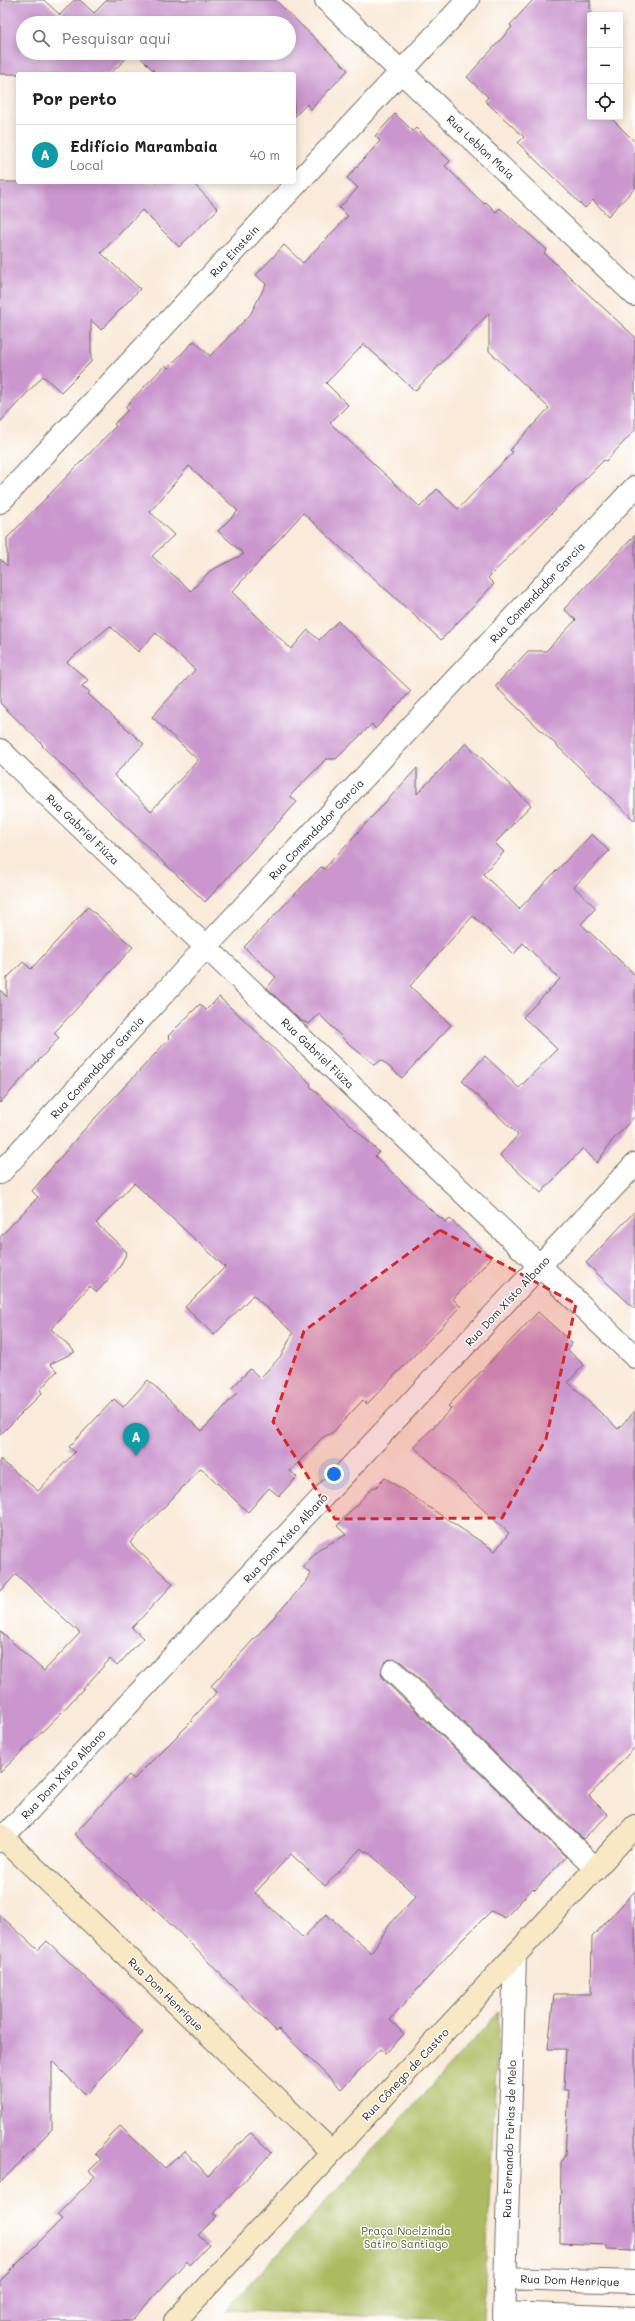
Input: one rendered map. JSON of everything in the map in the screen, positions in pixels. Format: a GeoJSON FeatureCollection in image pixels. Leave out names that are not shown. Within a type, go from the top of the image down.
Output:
{"type":"FeatureCollection","features":[{"type":"Feature","properties":{"kind":"main road","name":"Rua Cônego de Castro"},"geometry":{"type":"LineString","coordinates":[[175,2321],[516,1956],[635,1826]]}},
{"type":"Feature","properties":{"kind":"main road","name":"Rua Dom Henrique"},"geometry":{"type":"LineString","coordinates":[[1,1838],[332,2152]]}},
{"type":"Feature","properties":{"kind":"street","name":"Rua Leblon Maia"},"geometry":{"type":"LineString","coordinates":[[326,0],[635,296]]}},
{"type":"Feature","properties":{"kind":"street","name":"Rua Einstein"},"geometry":{"type":"LineString","coordinates":[[296,184],[468,0]]}},
{"type":"Feature","properties":{"kind":"street","name":"Rua Einstein"},"geometry":{"type":"LineString","coordinates":[[0,502],[296,184]]}},
{"type":"Feature","properties":{"kind":"street","name":"Rua Comendador Garcia"},"geometry":{"type":"LineString","coordinates":[[0,1173],[206,947],[635,487]]}},
{"type":"Feature","properties":{"kind":"street","name":"Rua Gabriel Fiúza"},"geometry":{"type":"LineString","coordinates":[[0,750],[635,1357]]}},
{"type":"Feature","properties":{"kind":"street","name":"Rua Dom Xisto Albano"},"geometry":{"type":"LineString","coordinates":[[1,1838],[635,1164]]}},
{"type":"Feature","properties":{"kind":"street"},"geometry":{"type":"LineString","coordinates":[[393,1671],[596,1869]]}},
{"type":"Feature","properties":{"kind":"street","name":"Rua Fernando Farias de Melo"},"geometry":{"type":"LineString","coordinates":[[504,2317],[516,1956]]}},
{"type":"Feature","properties":{"kind":"street","name":"Rua Dom Henrique"},"geometry":{"type":"LineString","coordinates":[[505,2278],[635,2282]]}},
{"type":"Feature","properties":{"kind":"street"},"geometry":{"type":"LineString","coordinates":[[504,2317],[635,2318]]}},
{"type":"Feature","properties":{"kind":"highlighted area"},"geometry":{"type":"Polygon","coordinates":[[[440,1230],[576,1304],[546,1439],[502,1518],[335,1519],[273,1422],[304,1331],[440,1230]]]}},
{"type":"Feature","properties":{"kind":"green space","name":"Praça Noelzinda Sátiro Santiago"},"geometry":{"type":"Polygon","coordinates":[[[499,2012],[483,2321],[226,2310],[499,2012]]]}},
{"type":"Feature","properties":{"kind":"building"},"geometry":{"type":"Polygon","coordinates":[[[0,0],[44,0],[60,15],[74,0],[80,0],[94,13],[107,0],[275,0],[292,16],[16,16],[16,60],[125,60],[112,72],[16,72],[16,74],[0,74],[0,0]]]}},
{"type":"Feature","properties":{"kind":"building"},"geometry":{"type":"Polygon","coordinates":[[[533,0],[590,0],[590,12],[587,12],[587,120],[613,120],[635,142],[635,188],[608,216],[593,200],[585,208],[518,143],[524,137],[485,101],[488,97],[467,77],[512,27],[510,25],[533,0]]]}},
{"type":"Feature","properties":{"kind":"building"},"geometry":{"type":"Polygon","coordinates":[[[296,20],[348,70],[311,109],[307,104],[296,115],[296,72],[155,72],[143,60],[296,60],[296,20]]]}},
{"type":"Feature","properties":{"kind":"building"},"geometry":{"type":"Polygon","coordinates":[[[395,114],[413,131],[416,128],[450,161],[445,166],[484,204],[486,202],[496,212],[500,208],[547,250],[544,253],[635,337],[635,430],[606,461],[604,460],[488,578],[494,584],[441,640],[303,513],[232,592],[291,649],[308,630],[319,640],[338,621],[411,691],[375,729],[372,724],[336,759],[326,759],[290,796],[297,802],[205,902],[42,746],[43,745],[0,703],[0,559],[7,566],[7,538],[116,426],[114,424],[128,410],[125,407],[165,365],[168,368],[194,341],[210,356],[250,315],[266,284],[256,275],[284,245],[303,263],[348,216],[339,208],[358,188],[347,178],[380,141],[375,136],[395,114]],[[489,313],[415,391],[364,344],[326,383],[348,405],[330,423],[420,507],[437,489],[458,509],[513,452],[510,450],[549,408],[489,351],[489,313]],[[189,466],[150,512],[174,535],[152,556],[191,591],[210,571],[244,554],[218,531],[238,511],[189,466]],[[110,626],[67,662],[88,680],[82,686],[90,692],[88,694],[144,744],[114,775],[151,811],[198,760],[152,717],[195,670],[156,633],[138,652],[110,626]]]}},
{"type":"Feature","properties":{"kind":"building"},"geometry":{"type":"Polygon","coordinates":[[[0,182],[16,182],[16,184],[194,184],[218,209],[179,247],[142,210],[101,253],[140,289],[101,330],[91,320],[91,362],[61,392],[43,376],[0,422],[0,182]]]}},
{"type":"Feature","properties":{"kind":"building"},"geometry":{"type":"Polygon","coordinates":[[[635,535],[635,821],[495,686],[528,651],[546,651],[576,620],[564,609],[635,535]]]}},
{"type":"Feature","properties":{"kind":"building"},"geometry":{"type":"Polygon","coordinates":[[[466,743],[531,805],[495,843],[504,852],[483,874],[519,909],[592,834],[609,851],[574,887],[596,908],[581,924],[635,975],[635,1116],[612,1141],[597,1163],[583,1148],[541,1193],[500,1155],[518,1135],[462,1081],[485,1056],[519,1088],[557,1049],[523,1017],[560,979],[523,943],[514,954],[473,916],[449,942],[410,986],[451,1025],[402,1078],[381,1060],[375,1065],[350,1045],[319,1014],[309,1024],[300,1020],[267,988],[276,977],[244,947],[321,867],[324,869],[417,768],[417,794],[466,743]]]}},
{"type":"Feature","properties":{"kind":"building"},"geometry":{"type":"Polygon","coordinates":[[[88,907],[133,947],[54,1033],[59,1038],[0,1103],[0,990],[7,997],[7,978],[23,962],[31,969],[88,907]]]}},
{"type":"Feature","properties":{"kind":"building"},"geometry":{"type":"Polygon","coordinates":[[[219,997],[311,1084],[310,1086],[379,1152],[375,1156],[433,1212],[446,1222],[450,1219],[491,1258],[453,1299],[461,1307],[367,1404],[363,1400],[333,1432],[322,1438],[290,1471],[297,1477],[279,1496],[269,1488],[248,1512],[201,1468],[130,1543],[173,1584],[132,1628],[143,1638],[117,1666],[110,1659],[62,1712],[0,1773],[0,1631],[44,1671],[80,1633],[16,1574],[0,1592],[0,1459],[38,1491],[75,1452],[69,1447],[114,1399],[123,1407],[148,1380],[202,1431],[237,1393],[232,1388],[250,1369],[260,1378],[281,1356],[293,1333],[253,1295],[214,1335],[185,1307],[225,1267],[134,1183],[96,1223],[127,1252],[119,1268],[97,1292],[90,1286],[51,1329],[75,1352],[50,1364],[57,1371],[40,1390],[42,1393],[0,1435],[0,1237],[38,1197],[32,1191],[81,1133],[170,1038],[168,1036],[200,1004],[206,1010],[219,997]]]}},
{"type":"Feature","properties":{"kind":"building"},"geometry":{"type":"Polygon","coordinates":[[[635,1211],[635,1309],[586,1263],[635,1211]]]}},
{"type":"Feature","properties":{"kind":"building"},"geometry":{"type":"Polygon","coordinates":[[[538,1312],[572,1343],[567,1349],[584,1365],[568,1382],[618,1429],[635,1411],[635,1747],[589,1796],[608,1815],[583,1839],[402,1662],[390,1659],[384,1663],[381,1674],[384,1680],[566,1857],[535,1890],[533,1888],[505,1918],[491,1911],[461,1941],[390,2020],[404,2034],[385,2054],[380,2049],[341,2089],[279,2029],[276,2031],[183,1936],[74,1834],[129,1775],[134,1779],[193,1720],[192,1719],[217,1692],[211,1686],[306,1582],[311,1574],[303,1567],[319,1549],[346,1535],[337,1526],[373,1487],[375,1488],[385,1478],[495,1551],[509,1533],[414,1447],[451,1409],[448,1406],[538,1312]],[[361,1848],[325,1886],[291,1854],[255,1893],[303,1938],[326,1914],[371,1953],[390,1924],[416,1896],[367,1851],[365,1852],[361,1848]]]}},
{"type":"Feature","properties":{"kind":"building"},"geometry":{"type":"Polygon","coordinates":[[[635,1891],[635,2250],[607,2249],[607,2245],[560,2243],[561,2162],[565,2155],[569,2090],[564,2090],[566,2049],[548,2049],[554,1994],[591,1994],[592,1937],[635,1891]]]}},
{"type":"Feature","properties":{"kind":"building"},"geometry":{"type":"Polygon","coordinates":[[[0,1915],[38,1950],[47,1941],[143,2032],[86,2095],[52,2061],[52,2129],[0,2183],[0,1915]]]}},
{"type":"Feature","properties":{"kind":"building"},"geometry":{"type":"Polygon","coordinates":[[[120,2126],[165,2168],[185,2151],[208,2176],[250,2133],[271,2153],[213,2214],[217,2216],[198,2235],[209,2245],[190,2265],[187,2261],[131,2321],[0,2321],[0,2281],[62,2219],[57,2215],[95,2176],[89,2171],[101,2159],[95,2154],[120,2126]]]}},
{"type":"Feature","properties":{"kind":"place","name":"Edifício Marambaia"},"geometry":{"type":"Point","coordinates":[136,1456]}}]}
